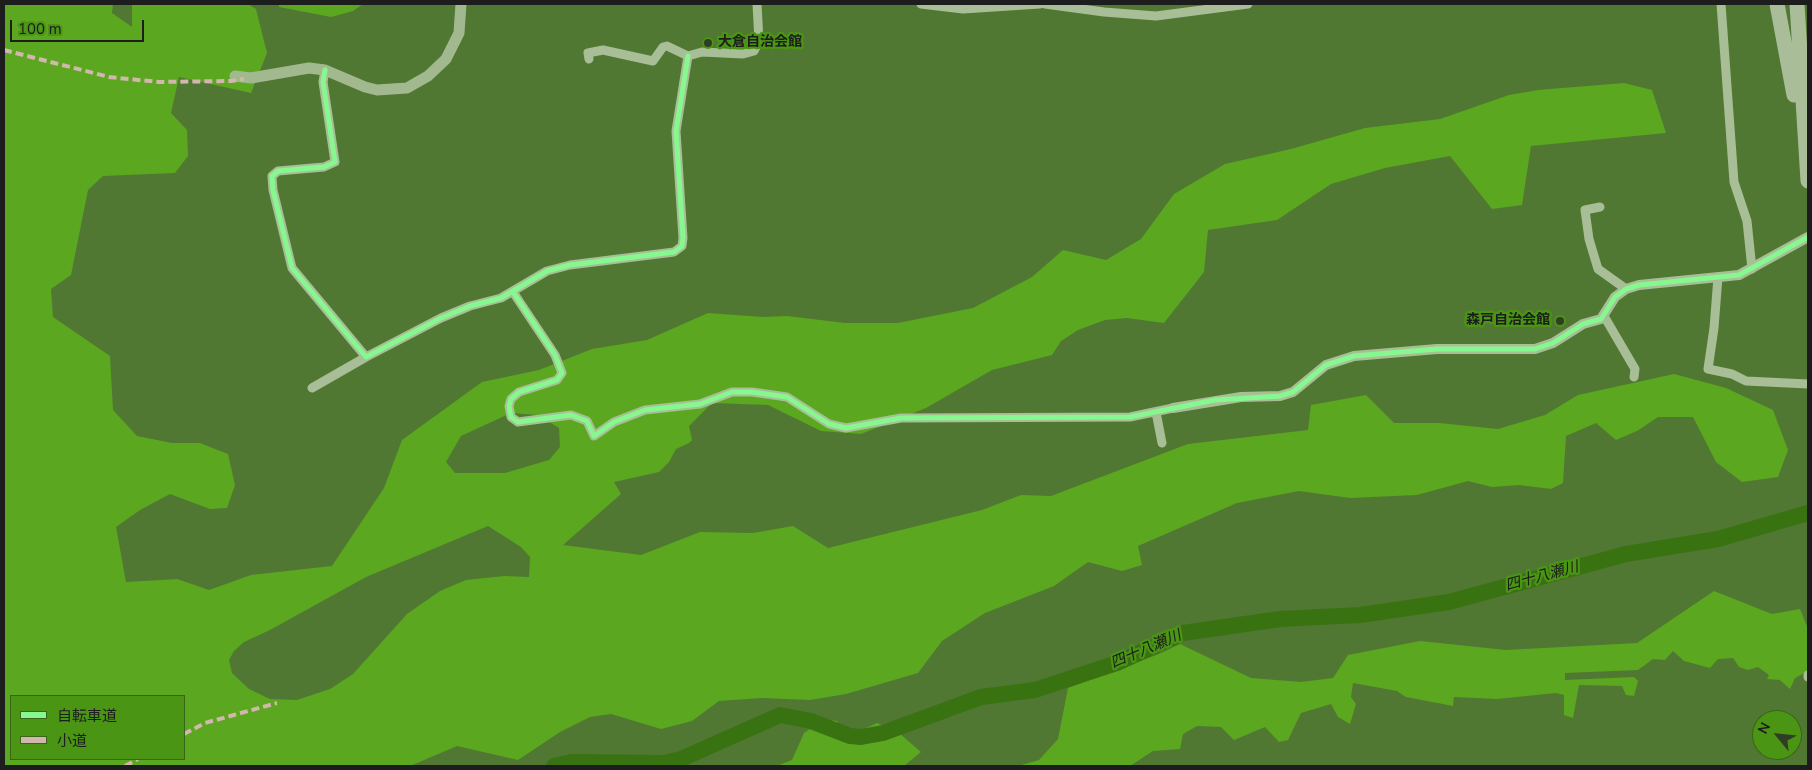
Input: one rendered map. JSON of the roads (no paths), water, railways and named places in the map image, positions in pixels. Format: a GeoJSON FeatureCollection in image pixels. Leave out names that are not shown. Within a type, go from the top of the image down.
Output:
{"type":"FeatureCollection","features":[{"type":"Feature","properties":{"kind":"highway"},"geometry":{"type":"LineString","coordinates":[[1777,4],[1808,175]]}},
{"type":"Feature","properties":{"kind":"highway"},"geometry":{"type":"LineString","coordinates":[[1796,4],[1808,175]]}},
{"type":"Feature","properties":{"kind":"main road"},"geometry":{"type":"LineString","coordinates":[[235,76],[251,78],[309,68],[326,70],[365,87],[377,90],[407,88],[438,68],[446,59],[459,33],[461,4]]}},
{"type":"Feature","properties":{"kind":"street"},"geometry":{"type":"LineString","coordinates":[[589,59],[588,53],[603,50],[652,62],[663,47],[667,46],[688,56],[702,52],[743,54],[754,50],[759,41],[757,4]]}},
{"type":"Feature","properties":{"kind":"street"},"geometry":{"type":"LineString","coordinates":[[921,4],[963,9],[1040,4]]}},
{"type":"Feature","properties":{"kind":"street"},"geometry":{"type":"LineString","coordinates":[[1045,4],[1104,12],[1156,16],[1248,4]]}},
{"type":"Feature","properties":{"kind":"street"},"geometry":{"type":"LineString","coordinates":[[1721,4],[1734,182],[1747,221],[1752,268]]}},
{"type":"Feature","properties":{"kind":"street"},"geometry":{"type":"LineString","coordinates":[[312,388],[441,318],[470,306],[501,298],[547,271],[570,266],[674,252],[682,246],[676,131],[688,56]]}},
{"type":"Feature","properties":{"kind":"street"},"geometry":{"type":"LineString","coordinates":[[326,70],[323,82],[335,162],[324,167],[278,171],[272,176],[273,190],[292,268],[366,357]]}},
{"type":"Feature","properties":{"kind":"street"},"geometry":{"type":"LineString","coordinates":[[1600,207],[1586,210],[1590,240],[1598,269],[1626,289]]}},
{"type":"Feature","properties":{"kind":"street"},"geometry":{"type":"LineString","coordinates":[[513,292],[555,355],[562,374],[557,380],[519,392],[511,399],[508,406],[511,418],[518,422],[571,415],[587,421],[594,436],[614,422],[645,410],[700,404],[724,394],[739,392],[787,397],[829,424],[846,428],[901,418],[1130,417],[1215,400],[1287,394],[1306,383],[1326,365],[1354,356],[1437,349],[1534,349],[1553,343],[1574,328],[1604,316],[1615,297],[1626,289],[1639,285],[1739,275],[1808,237]]}},
{"type":"Feature","properties":{"kind":"street"},"geometry":{"type":"LineString","coordinates":[[1718,278],[1708,369],[1732,374],[1746,381],[1808,384]]}},
{"type":"Feature","properties":{"kind":"street"},"geometry":{"type":"LineString","coordinates":[[1604,316],[1635,369],[1634,377]]}},
{"type":"Feature","properties":{"kind":"street"},"geometry":{"type":"LineString","coordinates":[[1156,412],[1162,443]]}},
{"type":"Feature","properties":{"kind":"waterway","name":"四十八瀬川"},"geometry":{"type":"LineString","coordinates":[[554,766],[572,762],[664,763],[681,759],[780,715],[811,721],[850,736],[861,737],[883,733],[981,697],[1035,690],[1117,663],[1183,633],[1280,619],[1360,615],[1449,602],[1626,554],[1718,539],[1808,513]]}},
{"type":"Feature","properties":{"kind":"place","name":"大倉自治会館"},"geometry":{"type":"Point","coordinates":[708,43]}},
{"type":"Feature","properties":{"kind":"place","name":"森戸自治会館"},"geometry":{"type":"Point","coordinates":[1560,321]}}]}
